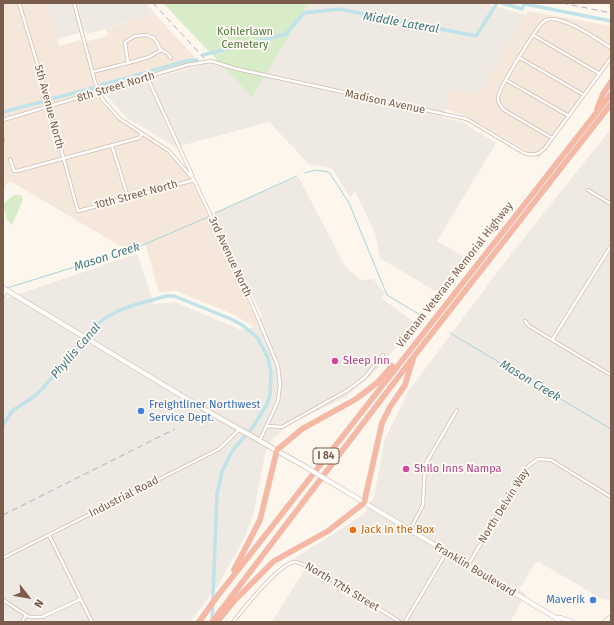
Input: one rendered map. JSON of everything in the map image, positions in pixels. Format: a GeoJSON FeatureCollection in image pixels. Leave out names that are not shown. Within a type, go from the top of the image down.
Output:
{"type":"FeatureCollection","features":[{"type":"Feature","properties":{"kind":"highway"},"geometry":{"type":"LineString","coordinates":[[596,114],[603,94],[611,82]]}},
{"type":"Feature","properties":{"kind":"highway","name":"Vietnam Veterans Memorial Highway"},"geometry":{"type":"LineString","coordinates":[[199,622],[216,598],[437,314],[611,94]]}},
{"type":"Feature","properties":{"kind":"highway","name":"Vietnam Veterans Memorial Highway"},"geometry":{"type":"LineString","coordinates":[[218,619],[415,355],[611,104]]}},
{"type":"Feature","properties":{"kind":"highway"},"geometry":{"type":"LineString","coordinates":[[216,598],[237,564],[260,520],[277,450],[302,429],[345,406],[377,383],[437,314]]}},
{"type":"Feature","properties":{"kind":"highway"},"geometry":{"type":"LineString","coordinates":[[218,619],[274,561],[328,531],[364,503],[382,423],[390,407],[405,385],[415,355]]}},
{"type":"Feature","properties":{"kind":"highway","name":"I 84"},"geometry":{"type":"LineString","coordinates":[[212,622],[218,619]]}},
{"type":"Feature","properties":{"kind":"main road","name":"Franklin Boulevard"},"geometry":{"type":"LineString","coordinates":[[5,289],[244,432],[304,466],[558,620],[561,618],[572,622]]}},
{"type":"Feature","properties":{"kind":"main road"},"geometry":{"type":"LineString","coordinates":[[605,622],[611,617]]}},
{"type":"Feature","properties":{"kind":"street","name":"5th Avenue North"},"geometry":{"type":"LineString","coordinates":[[18,3],[49,106],[78,211]]}},
{"type":"Feature","properties":{"kind":"street"},"geometry":{"type":"LineString","coordinates":[[74,3],[92,72],[99,92],[116,116],[169,151],[194,180]]}},
{"type":"Feature","properties":{"kind":"street"},"geometry":{"type":"LineString","coordinates":[[611,48],[566,23],[549,19],[543,21],[506,80],[497,98],[499,104],[504,110],[518,119],[552,138],[611,58]]}},
{"type":"Feature","properties":{"kind":"street"},"geometry":{"type":"LineString","coordinates":[[128,63],[125,42],[135,36],[147,35],[154,38],[161,50],[167,53],[171,58]]}},
{"type":"Feature","properties":{"kind":"street"},"geometry":{"type":"LineString","coordinates":[[533,36],[600,74]]}},
{"type":"Feature","properties":{"kind":"street"},"geometry":{"type":"LineString","coordinates":[[92,72],[149,57],[161,50]]}},
{"type":"Feature","properties":{"kind":"street"},"geometry":{"type":"LineString","coordinates":[[520,58],[584,95]]}},
{"type":"Feature","properties":{"kind":"street","name":"8th Street North"},"geometry":{"type":"LineString","coordinates":[[3,120],[188,65],[207,61],[229,67]]}},
{"type":"Feature","properties":{"kind":"street","name":"Madison Avenue"},"geometry":{"type":"LineString","coordinates":[[229,67],[467,119],[524,153],[532,156],[540,153],[552,138]]}},
{"type":"Feature","properties":{"kind":"street","name":"3rd Avenue North"},"geometry":{"type":"LineString","coordinates":[[147,77],[276,360],[280,385],[278,401],[260,440]]}},
{"type":"Feature","properties":{"kind":"street"},"geometry":{"type":"LineString","coordinates":[[506,80],[568,116]]}},
{"type":"Feature","properties":{"kind":"street"},"geometry":{"type":"LineString","coordinates":[[10,158],[14,171],[17,172],[139,138],[142,134]]}},
{"type":"Feature","properties":{"kind":"street"},"geometry":{"type":"LineString","coordinates":[[112,146],[128,197]]}},
{"type":"Feature","properties":{"kind":"street","name":"10th Street North"},"geometry":{"type":"LineString","coordinates":[[78,211],[194,180]]}},
{"type":"Feature","properties":{"kind":"street"},"geometry":{"type":"LineString","coordinates":[[588,190],[611,204]]}},
{"type":"Feature","properties":{"kind":"street"},"geometry":{"type":"LineString","coordinates":[[552,340],[611,246]]}},
{"type":"Feature","properties":{"kind":"street"},"geometry":{"type":"LineString","coordinates":[[3,296],[5,289]]}},
{"type":"Feature","properties":{"kind":"street"},"geometry":{"type":"LineString","coordinates":[[525,321],[529,326],[611,375]]}},
{"type":"Feature","properties":{"kind":"street"},"geometry":{"type":"LineString","coordinates":[[267,426],[282,426],[348,390],[365,377],[383,355]]}},
{"type":"Feature","properties":{"kind":"street"},"geometry":{"type":"LineString","coordinates":[[410,531],[423,505],[423,473],[426,462],[457,410]]}},
{"type":"Feature","properties":{"kind":"street","name":"Industrial Road"},"geometry":{"type":"LineString","coordinates":[[3,558],[219,449],[240,429]]}},
{"type":"Feature","properties":{"kind":"street","name":"North Delvin Way"},"geometry":{"type":"LineString","coordinates":[[468,566],[527,467],[538,459],[551,460],[611,496]]}},
{"type":"Feature","properties":{"kind":"street"},"geometry":{"type":"LineString","coordinates":[[49,535],[92,622]]}},
{"type":"Feature","properties":{"kind":"street"},"geometry":{"type":"LineString","coordinates":[[405,622],[446,552]]}},
{"type":"Feature","properties":{"kind":"street","name":"North 17th Street"},"geometry":{"type":"LineString","coordinates":[[233,622],[273,576],[290,563],[300,562],[400,622]]}},
{"type":"Feature","properties":{"kind":"street"},"geometry":{"type":"LineString","coordinates":[[3,600],[29,617],[42,617],[81,599]]}},
{"type":"Feature","properties":{"kind":"street"},"geometry":{"type":"LineString","coordinates":[[22,622],[26,615]]}},
{"type":"Feature","properties":{"kind":"shaded area"},"geometry":{"type":"Polygon","coordinates":[[[3,3],[47,3],[59,46],[80,40],[81,43],[108,36],[106,29],[155,14],[201,64],[98,95],[118,119],[158,145],[183,166],[189,174],[258,322],[254,327],[233,314],[176,291],[159,292],[145,243],[127,250],[10,181],[3,188],[3,3]]]}},
{"type":"Feature","properties":{"kind":"shaded area"},"geometry":{"type":"Polygon","coordinates":[[[47,3],[146,3],[155,14],[87,34],[86,31],[57,39],[47,3]]]}},
{"type":"Feature","properties":{"kind":"shaded area"},"geometry":{"type":"Polygon","coordinates":[[[309,3],[491,3],[490,5],[526,15],[478,95],[453,89],[442,117],[462,122],[496,143],[437,241],[466,258],[440,294],[380,258],[375,233],[355,191],[350,198],[332,168],[309,164],[269,122],[176,147],[127,118],[105,94],[217,60],[252,97],[309,3]]]}},
{"type":"Feature","properties":{"kind":"shaded area"},"geometry":{"type":"Polygon","coordinates":[[[528,11],[611,26],[611,60],[539,158],[466,116],[445,109],[453,89],[478,94],[528,11]]]}},
{"type":"Feature","properties":{"kind":"shaded area"},"geometry":{"type":"Polygon","coordinates":[[[611,129],[611,600],[602,599],[539,562],[535,563],[519,590],[526,594],[510,622],[272,622],[305,569],[292,560],[363,515],[374,497],[385,439],[408,392],[508,258],[611,129]]]}},
{"type":"Feature","properties":{"kind":"shaded area"},"geometry":{"type":"Polygon","coordinates":[[[295,178],[299,178],[345,266],[360,280],[373,279],[385,293],[381,298],[417,324],[372,375],[346,397],[291,423],[272,440],[265,454],[253,515],[244,539],[217,587],[190,622],[3,622],[3,295],[7,298],[137,254],[154,304],[175,302],[241,330],[254,327],[262,316],[213,213],[295,178]]]}},
{"type":"Feature","properties":{"kind":"green space","name":"Kohlerlawn Cemetery"},"geometry":{"type":"Polygon","coordinates":[[[163,3],[309,3],[252,97],[163,3]]]}},
{"type":"Feature","properties":{"kind":"green space"},"geometry":{"type":"Polygon","coordinates":[[[14,195],[21,195],[23,200],[12,225],[7,220],[3,204],[14,195]]]}},
{"type":"Feature","properties":{"kind":"waterway","name":"Middle Lateral"},"geometry":{"type":"LineString","coordinates":[[203,55],[286,34],[304,13],[339,9],[476,36],[497,3]]}},
{"type":"Feature","properties":{"kind":"waterway","name":"Middle Lateral"},"geometry":{"type":"LineString","coordinates":[[502,3],[522,9],[525,3]]}},
{"type":"Feature","properties":{"kind":"waterway"},"geometry":{"type":"LineString","coordinates":[[525,4],[611,21]]}},
{"type":"Feature","properties":{"kind":"waterway","name":"Middle Lateral"},"geometry":{"type":"LineString","coordinates":[[101,85],[186,61],[197,60]]}},
{"type":"Feature","properties":{"kind":"waterway","name":"Middle Lateral"},"geometry":{"type":"LineString","coordinates":[[51,99],[93,88]]}},
{"type":"Feature","properties":{"kind":"waterway","name":"Middle Lateral"},"geometry":{"type":"LineString","coordinates":[[3,112],[45,101]]}},
{"type":"Feature","properties":{"kind":"waterway","name":"Mason Creek"},"geometry":{"type":"LineString","coordinates":[[305,173],[316,170],[329,172],[349,203],[387,295],[422,316]]}},
{"type":"Feature","properties":{"kind":"waterway","name":"Mason Creek"},"geometry":{"type":"LineString","coordinates":[[215,213],[297,176]]}},
{"type":"Feature","properties":{"kind":"waterway","name":"Mason Creek"},"geometry":{"type":"LineString","coordinates":[[7,288],[136,248],[208,217]]}},
{"type":"Feature","properties":{"kind":"waterway","name":"Phyllis Canal"},"geometry":{"type":"LineString","coordinates":[[3,425],[12,411],[35,396],[43,388],[99,323],[122,309],[166,296],[174,296],[231,319],[242,325],[257,337],[268,358],[271,372],[270,395],[267,404],[253,427],[233,450],[222,471],[217,493],[212,622]]}},
{"type":"Feature","properties":{"kind":"waterway","name":"Mason Creek"},"geometry":{"type":"LineString","coordinates":[[450,333],[611,429]]}},
{"type":"Feature","properties":{"kind":"railway"},"geometry":{"type":"LineString","coordinates":[[153,3],[204,58]]}},
{"type":"Feature","properties":{"kind":"railway"},"geometry":{"type":"LineString","coordinates":[[562,3],[611,13]]}},
{"type":"Feature","properties":{"kind":"railway"},"geometry":{"type":"LineString","coordinates":[[3,515],[175,429]]}},
{"type":"Feature","properties":{"kind":"place","name":"Sleep Inn"},"geometry":{"type":"Point","coordinates":[335,361]}},
{"type":"Feature","properties":{"kind":"place","name":"Freightliner Northwest Service Dept."},"geometry":{"type":"Point","coordinates":[141,411]}},
{"type":"Feature","properties":{"kind":"place","name":"Shilo Inns Nampa"},"geometry":{"type":"Point","coordinates":[406,469]}},
{"type":"Feature","properties":{"kind":"place","name":"Jack in the Box"},"geometry":{"type":"Point","coordinates":[353,530]}},
{"type":"Feature","properties":{"kind":"place","name":"Maverik"},"geometry":{"type":"Point","coordinates":[593,600]}}]}
